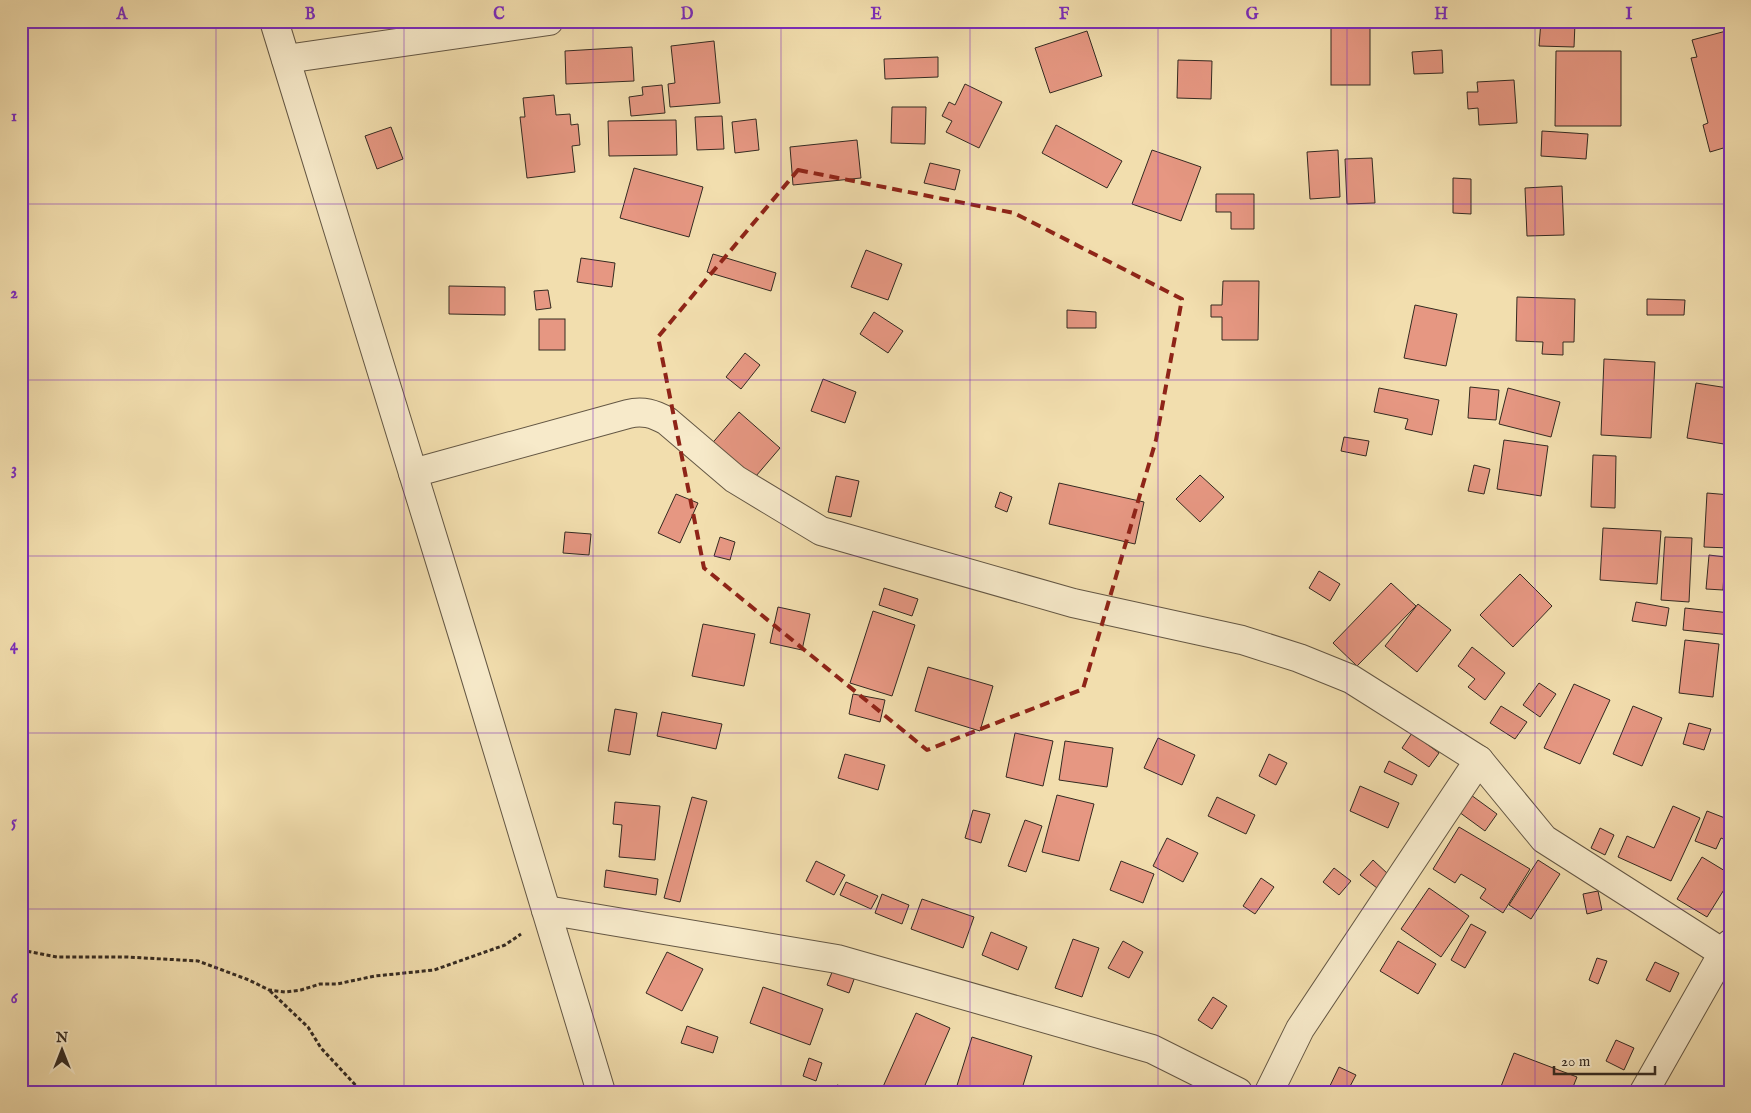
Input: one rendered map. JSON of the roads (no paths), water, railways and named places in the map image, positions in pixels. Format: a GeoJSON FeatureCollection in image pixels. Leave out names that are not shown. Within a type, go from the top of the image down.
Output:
{"type":"FeatureCollection","features":[{"type":"Feature","properties":{"kind":"street"},"geometry":{"type":"LineString","coordinates":[[274,21],[601,1092]]}},
{"type":"Feature","properties":{"kind":"street"},"geometry":{"type":"LineString","coordinates":[[286,59],[549,21]]}},
{"type":"Feature","properties":{"kind":"street"},"geometry":{"type":"LineString","coordinates":[[413,473],[639,411],[647,412],[667,422],[735,479],[821,531],[1073,603],[1242,640],[1299,658],[1351,678],[1479,760],[1544,839],[1726,949],[1644,1092]]}},
{"type":"Feature","properties":{"kind":"street"},"geometry":{"type":"LineString","coordinates":[[1269,1092],[1300,1029],[1479,760]]}},
{"type":"Feature","properties":{"kind":"street"},"geometry":{"type":"LineString","coordinates":[[546,910],[836,958],[1152,1049],[1238,1092]]}}]}
